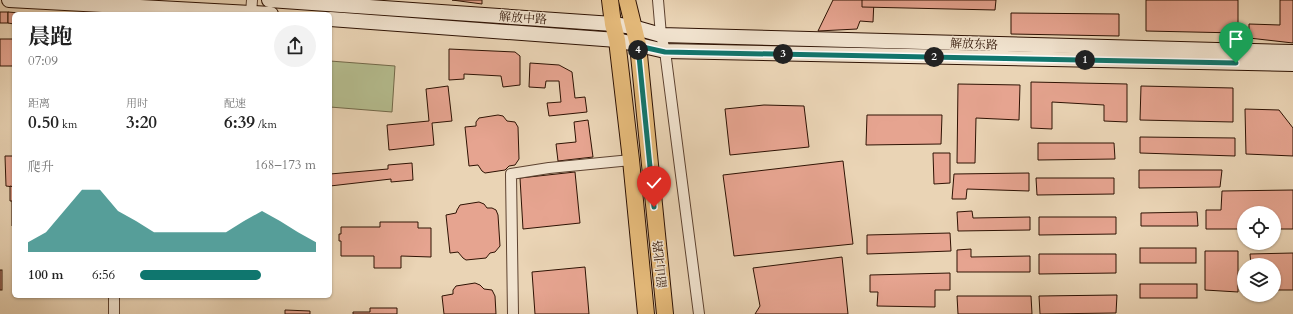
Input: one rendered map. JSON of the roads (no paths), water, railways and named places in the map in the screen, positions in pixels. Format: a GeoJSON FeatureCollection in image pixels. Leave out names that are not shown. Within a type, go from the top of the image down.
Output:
{"type":"FeatureCollection","features":[{"type":"Feature","properties":{"kind":"main road"},"geometry":{"type":"LineString","coordinates":[[9,0],[186,12],[251,6],[266,12]]}},
{"type":"Feature","properties":{"kind":"main road","name":"解放中路"},"geometry":{"type":"LineString","coordinates":[[269,0],[613,24],[633,27]]}},
{"type":"Feature","properties":{"kind":"main road","name":"韶山北路"},"geometry":{"type":"LineString","coordinates":[[610,0],[617,40],[631,160],[646,314]]}},
{"type":"Feature","properties":{"kind":"main road","name":"韶山北路"},"geometry":{"type":"LineString","coordinates":[[627,0],[638,46],[665,314]]}},
{"type":"Feature","properties":{"kind":"main road","name":"解放中路"},"geometry":{"type":"LineString","coordinates":[[332,18],[617,40],[638,46]]}},
{"type":"Feature","properties":{"kind":"main road","name":"解放东路"},"geometry":{"type":"LineString","coordinates":[[633,27],[661,35],[1293,52]]}},
{"type":"Feature","properties":{"kind":"main road","name":"解放东路"},"geometry":{"type":"LineString","coordinates":[[638,46],[665,52],[1293,64]]}},
{"type":"Feature","properties":{"kind":"street"},"geometry":{"type":"LineString","coordinates":[[658,0],[661,35],[665,52],[699,314]]}},
{"type":"Feature","properties":{"kind":"street"},"geometry":{"type":"LineString","coordinates":[[513,314],[511,174],[549,168],[631,160]]}},
{"type":"Feature","properties":{"kind":"street"},"geometry":{"type":"LineString","coordinates":[[114,298],[114,314]]}}]}
